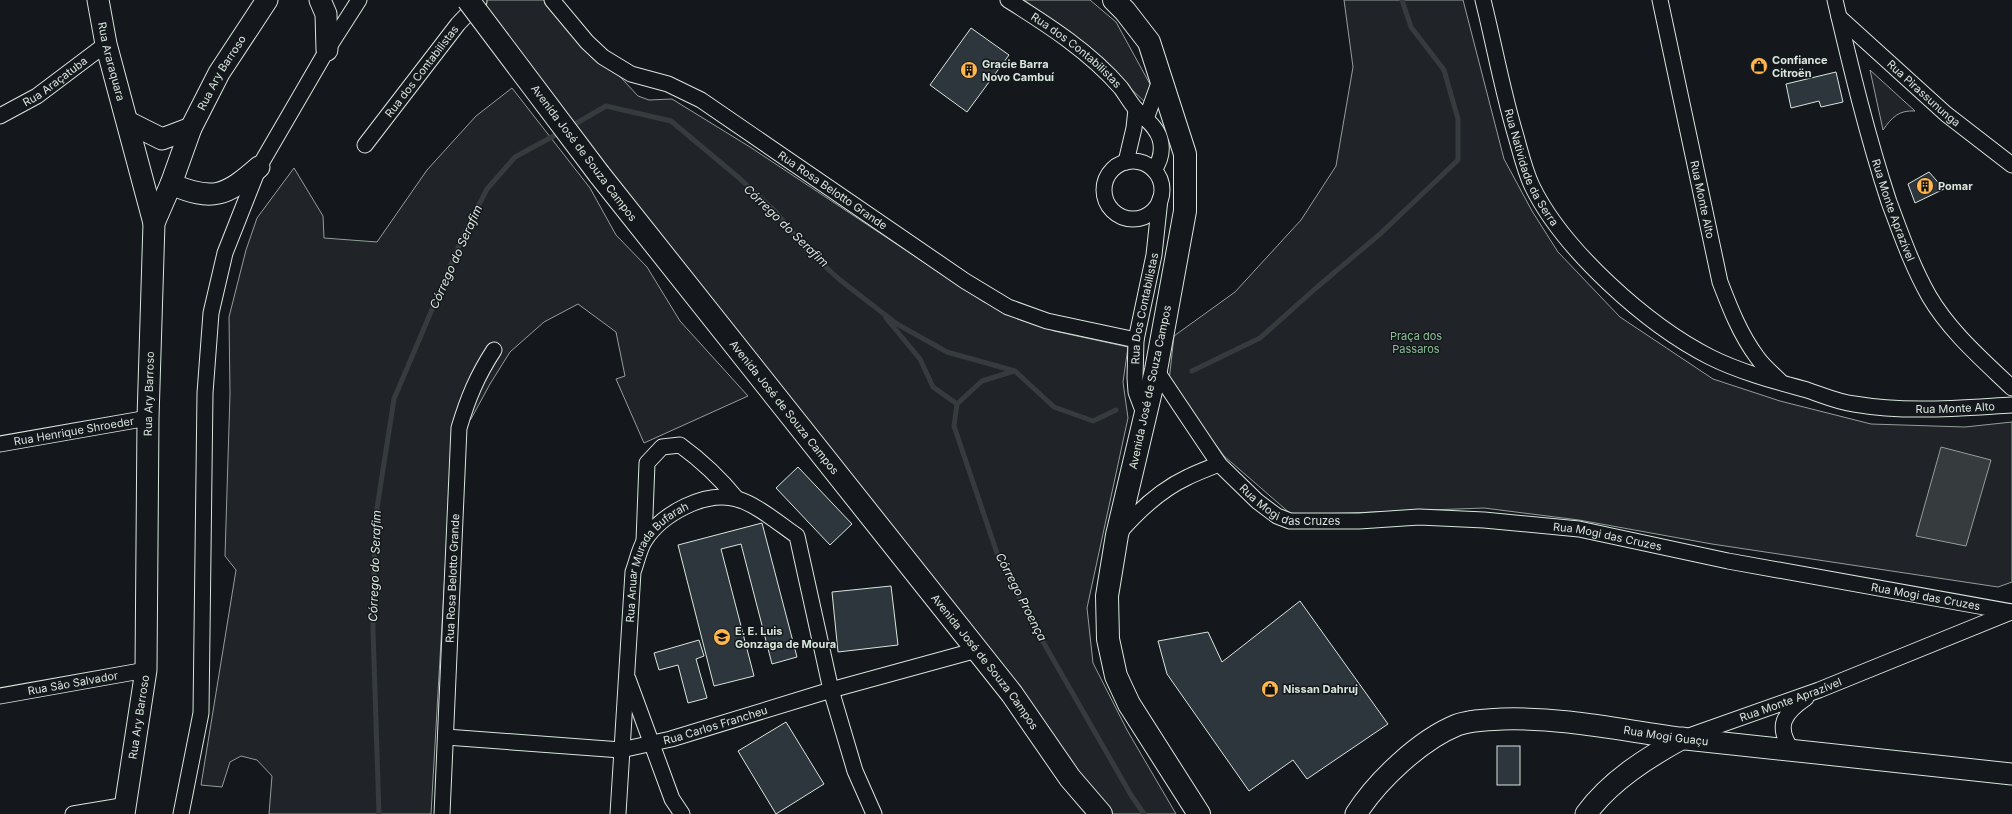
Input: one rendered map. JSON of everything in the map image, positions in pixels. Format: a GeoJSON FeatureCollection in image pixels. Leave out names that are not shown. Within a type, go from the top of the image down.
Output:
{"type":"FeatureCollection","features":[{"type":"Feature","properties":{"kind":"highway","name":"Avenida José de Souza Campos"},"geometry":{"type":"LineString","coordinates":[[468,0],[599,174],[1012,694],[1070,778],[1101,814]]}},
{"type":"Feature","properties":{"kind":"highway","name":"Avenida José de Souza Campos"},"geometry":{"type":"LineString","coordinates":[[1114,0],[1125,11],[1149,42],[1185,154],[1185,211],[1156,370],[1118,535],[1107,596],[1108,638],[1116,676],[1129,704],[1199,814]]}},
{"type":"Feature","properties":{"kind":"highway"},"geometry":{"type":"LineString","coordinates":[[1070,778],[1088,814]]}},
{"type":"Feature","properties":{"kind":"main road","name":"Rua Araraquara"},"geometry":{"type":"LineString","coordinates":[[98,0],[106,44],[154,223]]}},
{"type":"Feature","properties":{"kind":"main road","name":"Rua Ary Barroso"},"geometry":{"type":"LineString","coordinates":[[125,809],[146,670],[148,418],[154,223],[171,184],[191,128],[219,73],[267,0]]}},
{"type":"Feature","properties":{"kind":"main road"},"geometry":{"type":"LineString","coordinates":[[320,0],[326,14],[327,50]]}},
{"type":"Feature","properties":{"kind":"main road"},"geometry":{"type":"LineString","coordinates":[[128,122],[162,139],[191,128]]}},
{"type":"Feature","properties":{"kind":"main road"},"geometry":{"type":"LineString","coordinates":[[171,184],[189,192],[215,195],[238,185],[259,166]]}},
{"type":"Feature","properties":{"kind":"main road","name":"Rua Mogi Guaçu"},"geometry":{"type":"LineString","coordinates":[[1356,814],[1366,798],[1402,762],[1433,737],[1458,725],[1486,720],[1531,718],[1616,727],[1683,738],[2012,774]]}},
{"type":"Feature","properties":{"kind":"main road","name":"Rua Monte Aprazível"},"geometry":{"type":"LineString","coordinates":[[1586,814],[1620,780],[1648,757],[1683,738]]}},
{"type":"Feature","properties":{"kind":"street"},"geometry":{"type":"LineString","coordinates":[[180,814],[201,713],[205,394],[211,313],[225,252],[259,166],[327,50],[359,0]]}},
{"type":"Feature","properties":{"kind":"street","name":"Rua dos Contabilistas"},"geometry":{"type":"LineString","coordinates":[[365,145],[458,24],[481,0]]}},
{"type":"Feature","properties":{"kind":"street","name":"Rua Rosa Belotto Grande"},"geometry":{"type":"LineString","coordinates":[[552,0],[587,42],[603,57],[631,74],[668,84],[701,100],[965,281],[1002,303],[1047,321],[1136,340]]}},
{"type":"Feature","properties":{"kind":"street","name":"Rua dos Contabilistas"},"geometry":{"type":"LineString","coordinates":[[1008,0],[1058,32],[1094,62],[1120,88],[1160,138],[1161,156],[1154,170]]}},
{"type":"Feature","properties":{"kind":"street","name":"Rua Natividade da Serra"},"geometry":{"type":"LineString","coordinates":[[1484,0],[1508,110],[1532,186],[1547,212],[1579,252],[1633,306]]}},
{"type":"Feature","properties":{"kind":"street","name":"Rua Monte Alto"},"geometry":{"type":"LineString","coordinates":[[1660,0],[1720,282],[1733,315],[1743,335],[1758,358],[1782,384]]}},
{"type":"Feature","properties":{"kind":"street","name":"Rua Monte Aprazível"},"geometry":{"type":"LineString","coordinates":[[1835,0],[1864,121],[1906,251],[1930,297],[1948,321],[1972,350],[2012,388]]}},
{"type":"Feature","properties":{"kind":"street","name":"Rua Pirassununga"},"geometry":{"type":"LineString","coordinates":[[1839,17],[1946,114],[2012,165]]}},
{"type":"Feature","properties":{"kind":"street","name":"Rua Araçatuba"},"geometry":{"type":"LineString","coordinates":[[0,116],[37,96],[106,44]]}},
{"type":"Feature","properties":{"kind":"street"},"geometry":{"type":"LineString","coordinates":[[1126,162],[1134,128],[1160,80]]}},
{"type":"Feature","properties":{"kind":"street"},"geometry":{"type":"LineString","coordinates":[[1136,161],[1146,164],[1154,170],[1160,179],[1162,188],[1160,198],[1153,211],[1145,216],[1130,219],[1120,216],[1107,204],[1104,194],[1104,184],[1107,176],[1114,168],[1126,162],[1136,161]]}},
{"type":"Feature","properties":{"kind":"street","name":"Rua Dos Contabilistas"},"geometry":{"type":"LineString","coordinates":[[1146,417],[1136,392],[1136,340],[1154,255],[1160,198]]}},
{"type":"Feature","properties":{"kind":"street","name":"Rua dos Contabilistas"},"geometry":{"type":"LineString","coordinates":[[1145,216],[1154,255]]}},
{"type":"Feature","properties":{"kind":"street","name":"Rua Monte Alto"},"geometry":{"type":"LineString","coordinates":[[1633,306],[1676,336],[1711,357],[1782,384],[1852,404],[1921,411],[2012,405]]}},
{"type":"Feature","properties":{"kind":"street","name":"Rua Rosa Belotto Grande"},"geometry":{"type":"LineString","coordinates":[[442,814],[459,428],[467,401],[478,376],[494,350]]}},
{"type":"Feature","properties":{"kind":"street","name":"Rua Mogi das Cruzes"},"geometry":{"type":"LineString","coordinates":[[1156,370],[1219,464],[1257,501],[1276,516],[1290,521],[1359,521],[1418,517],[1484,520],[1579,529],[1728,561],[2012,612]]}},
{"type":"Feature","properties":{"kind":"street","name":"Rua Henrique Shroeder"},"geometry":{"type":"LineString","coordinates":[[0,444],[148,418]]}},
{"type":"Feature","properties":{"kind":"street"},"geometry":{"type":"LineString","coordinates":[[644,541],[647,463],[662,448],[680,444],[702,461],[724,483],[737,499]]}},
{"type":"Feature","properties":{"kind":"street"},"geometry":{"type":"LineString","coordinates":[[1118,535],[1132,518],[1170,487],[1188,476],[1219,464]]}},
{"type":"Feature","properties":{"kind":"street","name":"Rua Anuar Murada Bufarah"},"geometry":{"type":"LineString","coordinates":[[618,814],[633,572],[644,541],[660,524],[684,506],[711,497],[737,499],[766,514],[797,536],[831,690],[855,771],[874,814]]}},
{"type":"Feature","properties":{"kind":"street","name":"Rua Monte Aprazível"},"geometry":{"type":"LineString","coordinates":[[1683,738],[1819,690],[2012,612]]}},
{"type":"Feature","properties":{"kind":"street","name":"Rua Carlos Francheu"},"geometry":{"type":"LineString","coordinates":[[446,737],[621,750],[671,739],[831,690],[977,650]]}},
{"type":"Feature","properties":{"kind":"street","name":"Rua São Salvador"},"geometry":{"type":"LineString","coordinates":[[0,696],[146,670]]}},
{"type":"Feature","properties":{"kind":"street","name":"Rua Anuar Murada Bufarah"},"geometry":{"type":"LineString","coordinates":[[627,674],[672,799],[682,814]]}},
{"type":"Feature","properties":{"kind":"street"},"geometry":{"type":"LineString","coordinates":[[1792,750],[1782,732],[1783,720],[1793,707],[1819,690]]}},
{"type":"Feature","properties":{"kind":"street"},"geometry":{"type":"LineString","coordinates":[[73,814],[125,809]]}},
{"type":"Feature","properties":{"kind":"green space"},"geometry":{"type":"Polygon","coordinates":[[[482,0],[552,0],[564,16],[638,96],[649,100],[672,99],[750,147],[984,302],[1054,331],[1128,347],[1123,382],[1128,418],[1087,608],[1093,663],[1127,730],[1176,814],[1113,814],[1102,802],[599,174],[482,0]]]}},
{"type":"Feature","properties":{"kind":"green space"},"geometry":{"type":"Polygon","coordinates":[[[1024,0],[1090,0],[1116,22],[1151,86],[1148,105],[1086,46],[1024,0]]]}},
{"type":"Feature","properties":{"kind":"green space","name":"Praça dos Passaros"},"geometry":{"type":"Polygon","coordinates":[[[1344,0],[1463,0],[1504,159],[1532,211],[1558,252],[1620,317],[1713,379],[1780,401],[1871,424],[1965,427],[2012,422],[2012,582],[1998,587],[1712,544],[1579,520],[1484,508],[1292,515],[1224,456],[1169,381],[1174,336],[1235,292],[1301,220],[1336,166],[1353,67],[1344,0]]]}},
{"type":"Feature","properties":{"kind":"green space"},"geometry":{"type":"Polygon","coordinates":[[[1870,70],[1915,111],[1909,111],[1896,115],[1883,130],[1870,70]]]}},
{"type":"Feature","properties":{"kind":"green space"},"geometry":{"type":"Polygon","coordinates":[[[512,88],[590,188],[616,235],[647,267],[680,321],[748,396],[644,443],[616,379],[625,376],[616,332],[578,304],[544,322],[510,352],[471,419],[453,433],[431,814],[269,814],[272,776],[257,760],[241,756],[230,762],[222,787],[201,785],[236,570],[225,556],[230,394],[229,317],[246,250],[257,218],[294,168],[323,216],[324,238],[377,242],[427,170],[476,116],[512,88]]]}},
{"type":"Feature","properties":{"kind":"shaded area"},"geometry":{"type":"Polygon","coordinates":[[[1941,447],[1991,460],[1966,546],[1916,536],[1941,447]]]}},
{"type":"Feature","properties":{"kind":"building","name":"Gracie Barra Novo Cambuí"},"geometry":{"type":"Polygon","coordinates":[[[971,28],[1009,55],[967,112],[930,85],[971,28]]]}},
{"type":"Feature","properties":{"kind":"building"},"geometry":{"type":"Polygon","coordinates":[[[1836,72],[1843,102],[1821,107],[1819,101],[1791,108],[1786,84],[1836,72]]]}},
{"type":"Feature","properties":{"kind":"building","name":"Pomar"},"geometry":{"type":"Polygon","coordinates":[[[1929,172],[1944,189],[1915,203],[1908,184],[1929,172]]]}},
{"type":"Feature","properties":{"kind":"building"},"geometry":{"type":"Polygon","coordinates":[[[798,467],[852,524],[830,545],[776,488],[798,467]]]}},
{"type":"Feature","properties":{"kind":"building"},"geometry":{"type":"Polygon","coordinates":[[[762,523],[797,657],[772,664],[741,544],[721,549],[754,676],[714,686],[678,545],[762,523]]]}},
{"type":"Feature","properties":{"kind":"building"},"geometry":{"type":"Polygon","coordinates":[[[891,586],[898,645],[838,652],[832,592],[891,586]]]}},
{"type":"Feature","properties":{"kind":"building","name":"Nissan Dahruj"},"geometry":{"type":"Polygon","coordinates":[[[1300,601],[1388,724],[1307,779],[1293,760],[1249,791],[1167,674],[1158,641],[1208,632],[1222,662],[1300,601]]]}},
{"type":"Feature","properties":{"kind":"building"},"geometry":{"type":"Polygon","coordinates":[[[699,640],[704,656],[696,659],[707,698],[688,703],[678,665],[659,670],[654,653],[699,640]]]}},
{"type":"Feature","properties":{"kind":"building"},"geometry":{"type":"Polygon","coordinates":[[[786,722],[824,784],[776,814],[738,751],[786,722]]]}},
{"type":"Feature","properties":{"kind":"building"},"geometry":{"type":"Polygon","coordinates":[[[1497,746],[1520,746],[1520,785],[1497,785],[1497,746]]]}},
{"type":"Feature","properties":{"kind":"waterway"},"geometry":{"type":"LineString","coordinates":[[1192,371],[1260,338],[1380,234],[1458,160],[1458,119],[1444,70],[1411,27],[1402,0]]}},
{"type":"Feature","properties":{"kind":"waterway","name":"Córrego do Serafim"},"geometry":{"type":"LineString","coordinates":[[570,127],[606,106],[671,121],[738,177],[775,211],[806,249],[840,280],[897,324],[947,352],[1015,371],[1054,407],[1093,421],[1116,410]]}},
{"type":"Feature","properties":{"kind":"waterway","name":"Córrego do Serafim"},"geometry":{"type":"LineString","coordinates":[[379,814],[373,630],[375,521],[394,399],[464,234],[487,189],[515,157],[561,132]]}},
{"type":"Feature","properties":{"kind":"waterway","name":"Córrego do Serafim"},"geometry":{"type":"LineString","coordinates":[[886,318],[920,359],[933,387],[957,404]]}},
{"type":"Feature","properties":{"kind":"waterway","name":"Córrego Proença"},"geometry":{"type":"LineString","coordinates":[[1014,371],[982,381],[957,404],[954,426],[999,559],[1038,633],[1131,795],[1144,814]]}},
{"type":"Feature","properties":{"kind":"place","name":"Confiance Citroën"},"geometry":{"type":"Point","coordinates":[1759,66]}},
{"type":"Feature","properties":{"kind":"place","name":"Gracie Barra Novo Cambuí"},"geometry":{"type":"Point","coordinates":[969,70]}},
{"type":"Feature","properties":{"kind":"place","name":"Pomar"},"geometry":{"type":"Point","coordinates":[1925,186]}},
{"type":"Feature","properties":{"kind":"place","name":"E. E. Luis Gonzaga de Moura"},"geometry":{"type":"Point","coordinates":[722,637]}},
{"type":"Feature","properties":{"kind":"place","name":"Nissan Dahruj"},"geometry":{"type":"Point","coordinates":[1270,689]}}]}
